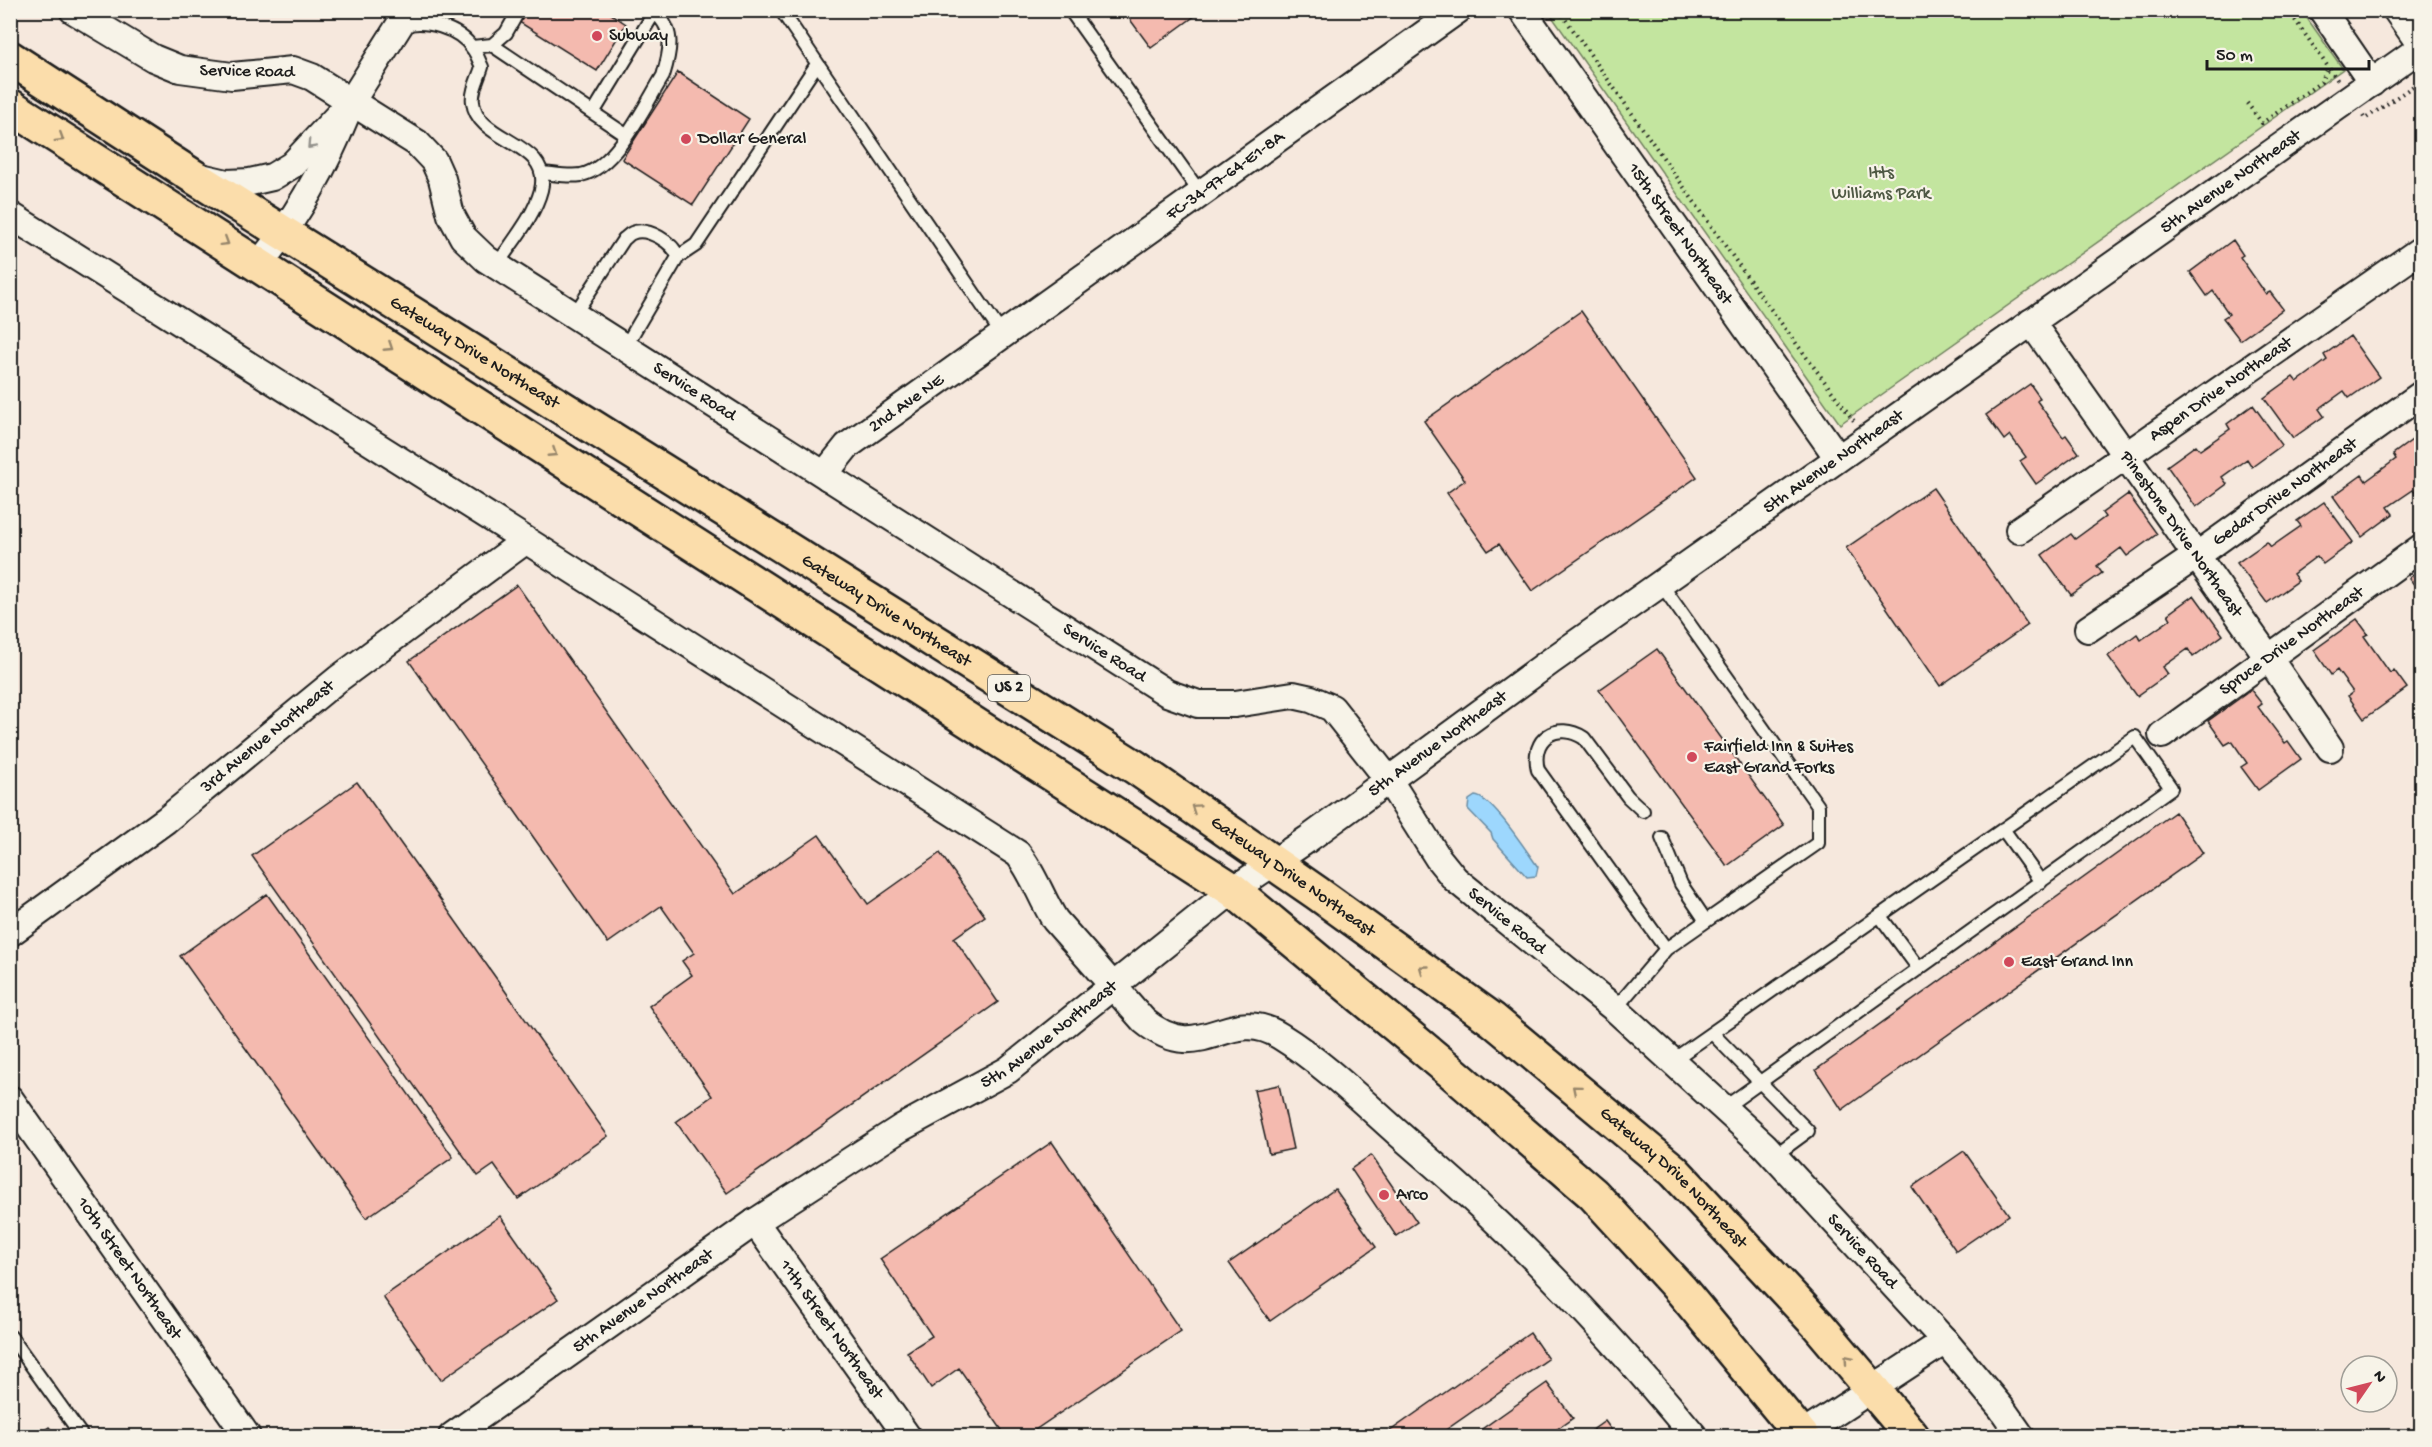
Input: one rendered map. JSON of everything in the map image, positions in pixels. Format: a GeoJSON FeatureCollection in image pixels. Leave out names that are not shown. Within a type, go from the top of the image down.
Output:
{"type":"FeatureCollection","features":[{"type":"Feature","properties":{"kind":"highway","name":"Gateway Drive Northeast"},"geometry":{"type":"LineString","coordinates":[[10,58],[191,176],[285,232],[1134,767],[1275,863],[1493,1020],[1674,1171],[1818,1324],[1912,1437]]}},
{"type":"Feature","properties":{"kind":"highway","name":"US 2"},"geometry":{"type":"LineString","coordinates":[[10,106],[1233,890],[1453,1073],[1593,1194],[1682,1290],[1801,1436]]}},
{"type":"Feature","properties":{"kind":"street","name":"Service Road"},"geometry":{"type":"LineString","coordinates":[[73,10],[153,58],[180,69],[232,76],[293,70],[312,77],[417,143],[434,161],[442,179],[451,216],[463,237],[497,265],[1167,693],[1198,704],[1235,704],[1293,695],[1311,699],[1332,708],[1388,779],[1438,858],[1455,879],[1615,1009],[1673,1060],[1774,1156],[1945,1341],[2002,1409],[2021,1437]]}},
{"type":"Feature","properties":{"kind":"street","name":"FC-34-97-64-E1-8A"},"geometry":{"type":"LineString","coordinates":[[996,341],[1458,10]]}},
{"type":"Feature","properties":{"kind":"street","name":"15th Street Northeast"},"geometry":{"type":"LineString","coordinates":[[1522,10],[1838,458]]}},
{"type":"Feature","properties":{"kind":"street"},"geometry":{"type":"LineString","coordinates":[[2322,10],[2372,82]]}},
{"type":"Feature","properties":{"kind":"street"},"geometry":{"type":"LineString","coordinates":[[2396,10],[2421,47]]}},
{"type":"Feature","properties":{"kind":"street"},"geometry":{"type":"LineString","coordinates":[[191,176],[226,183],[250,182],[272,177],[292,165],[351,102],[404,19]]}},
{"type":"Feature","properties":{"kind":"street","name":"5th Avenue Northeast"},"geometry":{"type":"LineString","coordinates":[[452,1437],[755,1222],[901,1128],[1008,1070],[1233,890],[1275,863],[1388,779],[1661,584],[2421,47]]}},
{"type":"Feature","properties":{"kind":"street"},"geometry":{"type":"LineString","coordinates":[[259,264],[285,232],[330,154],[351,102]]}},
{"type":"Feature","properties":{"kind":"street"},"geometry":{"type":"LineString","coordinates":[[10,215],[1018,854],[1030,869],[1043,901],[1055,920],[1144,1021],[1164,1035],[1175,1039],[1193,1040],[1226,1029],[1251,1026],[1278,1034],[1292,1044],[1481,1206],[1562,1287],[1653,1386],[1694,1437]]}},
{"type":"Feature","properties":{"kind":"street","name":"Aspen Drive Northeast"},"geometry":{"type":"LineString","coordinates":[[2019,531],[2421,249]]}},
{"type":"Feature","properties":{"kind":"street","name":"Pinestone Drive Northeast"},"geometry":{"type":"LineString","coordinates":[[2031,322],[2330,748]]}},
{"type":"Feature","properties":{"kind":"street","name":"2nd Ave NE"},"geometry":{"type":"LineString","coordinates":[[828,477],[831,466],[847,446],[996,341]]}},
{"type":"Feature","properties":{"kind":"street","name":"Gedar Drive Northeast"},"geometry":{"type":"LineString","coordinates":[[2088,629],[2196,555],[2421,394]]}},
{"type":"Feature","properties":{"kind":"street","name":"3rd Avenue Northeast"},"geometry":{"type":"LineString","coordinates":[[10,933],[166,820],[338,680],[525,541]]}},
{"type":"Feature","properties":{"kind":"street","name":"Spruce Drive Northeast"},"geometry":{"type":"LineString","coordinates":[[2162,735],[2421,547]]}},
{"type":"Feature","properties":{"kind":"street","name":"10th Street Northeast"},"geometry":{"type":"LineString","coordinates":[[10,1099],[247,1437]]}},
{"type":"Feature","properties":{"kind":"street","name":"11th Street Northeast"},"geometry":{"type":"LineString","coordinates":[[755,1222],[907,1437]]}},
{"type":"Feature","properties":{"kind":"street"},"geometry":{"type":"LineString","coordinates":[[1801,1436],[1945,1341]]}},
{"type":"Feature","properties":{"kind":"lane"},"geometry":{"type":"LineString","coordinates":[[472,47],[492,45],[506,33],[519,10]]}},
{"type":"Feature","properties":{"kind":"lane"},"geometry":{"type":"LineString","coordinates":[[781,10],[999,330],[1000,336],[996,341]]}},
{"type":"Feature","properties":{"kind":"lane"},"geometry":{"type":"LineString","coordinates":[[1070,10],[1201,194]]}},
{"type":"Feature","properties":{"kind":"lane"},"geometry":{"type":"LineString","coordinates":[[543,173],[579,176],[596,170],[613,155],[663,76],[668,62],[671,45],[669,30],[652,12],[593,113]]}},
{"type":"Feature","properties":{"kind":"lane"},"geometry":{"type":"LineString","coordinates":[[404,19],[411,23],[429,24],[459,36],[472,47],[482,67],[472,100],[475,114],[491,129],[532,155],[543,173],[542,188],[536,205],[497,265]]}},
{"type":"Feature","properties":{"kind":"lane"},"geometry":{"type":"LineString","coordinates":[[492,45],[626,135]]}},
{"type":"Feature","properties":{"kind":"lane"},"geometry":{"type":"LineString","coordinates":[[625,347],[678,257],[696,245],[817,64]]}},
{"type":"Feature","properties":{"kind":"lane"},"geometry":{"type":"LineString","coordinates":[[574,315],[624,239],[634,232],[649,232],[675,249],[678,257]]}},
{"type":"Feature","properties":{"kind":"lane"},"geometry":{"type":"LineString","coordinates":[[1615,1009],[1666,949],[1818,843],[1818,806],[1661,584]]}},
{"type":"Feature","properties":{"kind":"lane"},"geometry":{"type":"LineString","coordinates":[[1643,811],[1628,797],[1584,738],[1563,730],[1550,734],[1538,744],[1534,757],[1538,770],[1666,949]]}},
{"type":"Feature","properties":{"kind":"lane"},"geometry":{"type":"LineString","coordinates":[[1673,1060],[2135,737],[2171,788],[1724,1108]]}},
{"type":"Feature","properties":{"kind":"lane"},"geometry":{"type":"LineString","coordinates":[[2003,829],[2041,882]]}},
{"type":"Feature","properties":{"kind":"lane"},"geometry":{"type":"LineString","coordinates":[[1662,838],[1681,884],[1706,921]]}},
{"type":"Feature","properties":{"kind":"lane"},"geometry":{"type":"LineString","coordinates":[[1880,916],[1919,969]]}},
{"type":"Feature","properties":{"kind":"lane"},"geometry":{"type":"LineString","coordinates":[[1712,1033],[1808,1131],[1774,1156]]}},
{"type":"Feature","properties":{"kind":"lane"},"geometry":{"type":"LineString","coordinates":[[11,1337],[82,1437]]}},
{"type":"Feature","properties":{"kind":"path"},"geometry":{"type":"LineString","coordinates":[[1559,10],[1755,288],[1867,438]]}},
{"type":"Feature","properties":{"kind":"path"},"geometry":{"type":"LineString","coordinates":[[2288,10],[2350,98]]}},
{"type":"Feature","properties":{"kind":"path"},"geometry":{"type":"LineString","coordinates":[[2247,103],[2262,123],[2321,81],[2328,67]]}},
{"type":"Feature","properties":{"kind":"green space","name":"Itts Williams Park"},"geometry":{"type":"Polygon","coordinates":[[[1548,11],[2302,11],[2343,69],[1840,424],[1548,11]]]}},
{"type":"Feature","properties":{"kind":"water"},"geometry":{"type":"Polygon","coordinates":[[[1475,796],[1490,805],[1509,826],[1538,867],[1536,876],[1527,877],[1468,809],[1469,800],[1475,796]]]}},
{"type":"Feature","properties":{"kind":"building"},"geometry":{"type":"Polygon","coordinates":[[[521,10],[605,10],[626,24],[597,71],[516,20],[521,10]]]}},
{"type":"Feature","properties":{"kind":"building"},"geometry":{"type":"Polygon","coordinates":[[[1123,10],[1203,10],[1151,48],[1123,10]]]}},
{"type":"Feature","properties":{"kind":"building","name":"Dollar General"},"geometry":{"type":"Polygon","coordinates":[[[678,72],[749,119],[693,205],[622,159],[678,72]]]}},
{"type":"Feature","properties":{"kind":"building"},"geometry":{"type":"Polygon","coordinates":[[[2233,240],[2243,255],[2240,257],[2266,294],[2270,292],[2283,309],[2240,340],[2223,318],[2229,314],[2213,291],[2207,296],[2190,272],[2233,240]]]}},
{"type":"Feature","properties":{"kind":"building"},"geometry":{"type":"Polygon","coordinates":[[[1581,311],[1697,477],[1532,591],[1499,544],[1488,551],[1447,493],[1465,480],[1424,421],[1581,311]]]}},
{"type":"Feature","properties":{"kind":"building"},"geometry":{"type":"Polygon","coordinates":[[[2350,336],[2379,377],[2349,398],[2344,391],[2319,409],[2324,416],[2293,438],[2264,398],[2293,377],[2297,382],[2327,360],[2324,355],[2350,336]]]}},
{"type":"Feature","properties":{"kind":"building"},"geometry":{"type":"Polygon","coordinates":[[[2030,384],[2040,398],[2037,401],[2063,437],[2066,435],[2079,453],[2036,484],[2020,461],[2026,457],[2010,435],[2004,440],[1986,415],[2030,384]]]}},
{"type":"Feature","properties":{"kind":"building"},"geometry":{"type":"Polygon","coordinates":[[[2253,405],[2282,445],[2252,467],[2247,459],[2222,477],[2227,484],[2196,507],[2167,466],[2196,445],[2200,450],[2230,429],[2227,424],[2253,405]]]}},
{"type":"Feature","properties":{"kind":"building"},"geometry":{"type":"Polygon","coordinates":[[[2419,435],[2422,439],[2422,495],[2418,497],[2413,490],[2388,507],[2393,514],[2362,537],[2333,496],[2362,475],[2366,481],[2396,459],[2393,454],[2419,435]]]}},
{"type":"Feature","properties":{"kind":"building"},"geometry":{"type":"Polygon","coordinates":[[[1933,488],[2028,625],[1940,686],[1846,548],[1933,488]]]}},
{"type":"Feature","properties":{"kind":"building"},"geometry":{"type":"Polygon","coordinates":[[[2128,494],[2157,534],[2127,556],[2121,548],[2097,566],[2102,573],[2071,595],[2042,555],[2071,534],[2075,539],[2105,517],[2102,513],[2128,494]]]}},
{"type":"Feature","properties":{"kind":"building"},"geometry":{"type":"Polygon","coordinates":[[[2324,502],[2353,542],[2323,564],[2317,556],[2293,574],[2298,581],[2267,603],[2237,563],[2267,542],[2271,547],[2301,526],[2297,521],[2324,502]]]}},
{"type":"Feature","properties":{"kind":"building"},"geometry":{"type":"Polygon","coordinates":[[[2422,569],[2422,595],[2409,578],[2422,569]]]}},
{"type":"Feature","properties":{"kind":"building"},"geometry":{"type":"Polygon","coordinates":[[[517,585],[735,894],[819,835],[868,904],[940,853],[985,916],[954,938],[998,1002],[727,1193],[676,1122],[712,1096],[649,1006],[692,975],[682,961],[694,953],[661,906],[608,943],[409,661],[517,585]]]}},
{"type":"Feature","properties":{"kind":"building"},"geometry":{"type":"Polygon","coordinates":[[[2194,595],[2223,635],[2193,657],[2188,649],[2163,667],[2168,674],[2137,696],[2108,656],[2137,634],[2141,640],[2171,619],[2168,614],[2194,595]]]}},
{"type":"Feature","properties":{"kind":"building"},"geometry":{"type":"Polygon","coordinates":[[[2357,619],[2368,634],[2364,636],[2390,673],[2394,670],[2407,688],[2364,719],[2348,696],[2353,692],[2337,670],[2331,675],[2314,650],[2357,619]]]}},
{"type":"Feature","properties":{"kind":"building","name":"Fairfield Inn & Suites East Grand Forks"},"geometry":{"type":"Polygon","coordinates":[[[1657,649],[1784,825],[1727,866],[1599,690],[1657,649]]]}},
{"type":"Feature","properties":{"kind":"building"},"geometry":{"type":"Polygon","coordinates":[[[2251,690],[2262,704],[2258,707],[2285,743],[2288,741],[2301,759],[2258,790],[2241,767],[2247,763],[2232,741],[2225,745],[2208,721],[2251,690]]]}},
{"type":"Feature","properties":{"kind":"building"},"geometry":{"type":"Polygon","coordinates":[[[357,782],[608,1136],[518,1199],[494,1165],[478,1176],[252,856],[357,782]]]}},
{"type":"Feature","properties":{"kind":"building","name":"East Grand Inn"},"geometry":{"type":"Polygon","coordinates":[[[2175,812],[2203,853],[1842,1110],[1816,1070],[2175,812]]]}},
{"type":"Feature","properties":{"kind":"building"},"geometry":{"type":"Polygon","coordinates":[[[267,894],[453,1157],[366,1218],[180,956],[267,894]]]}},
{"type":"Feature","properties":{"kind":"building"},"geometry":{"type":"Polygon","coordinates":[[[1279,1085],[1293,1149],[1269,1154],[1254,1090],[1279,1085]]]}},
{"type":"Feature","properties":{"kind":"building"},"geometry":{"type":"Polygon","coordinates":[[[1052,1142],[1181,1331],[1026,1436],[1006,1436],[959,1368],[931,1388],[907,1352],[932,1336],[880,1259],[1052,1142]]]}},
{"type":"Feature","properties":{"kind":"building"},"geometry":{"type":"Polygon","coordinates":[[[1964,1151],[2009,1215],[1956,1251],[1912,1187],[1964,1151]]]}},
{"type":"Feature","properties":{"kind":"building","name":"Arco"},"geometry":{"type":"Polygon","coordinates":[[[1371,1155],[1417,1222],[1396,1236],[1351,1169],[1371,1155]]]}},
{"type":"Feature","properties":{"kind":"building"},"geometry":{"type":"Polygon","coordinates":[[[1335,1189],[1376,1247],[1270,1321],[1229,1263],[1335,1189]]]}},
{"type":"Feature","properties":{"kind":"building"},"geometry":{"type":"Polygon","coordinates":[[[500,1216],[558,1299],[441,1380],[383,1297],[500,1216]]]}},
{"type":"Feature","properties":{"kind":"building"},"geometry":{"type":"Polygon","coordinates":[[[1530,1333],[1548,1359],[1437,1436],[1383,1436],[1530,1333]]]}},
{"type":"Feature","properties":{"kind":"building"},"geometry":{"type":"Polygon","coordinates":[[[1547,1383],[1573,1418],[1547,1436],[1472,1436],[1547,1383]]]}},
{"type":"Feature","properties":{"kind":"building"},"geometry":{"type":"Polygon","coordinates":[[[1605,1421],[1616,1436],[1584,1436],[1605,1421]]]}},
{"type":"Feature","properties":{"kind":"building"},"geometry":{"type":"Polygon","coordinates":[[[49,1427],[56,1436],[36,1436],[49,1427]]]}},
{"type":"Feature","properties":{"kind":"place","name":"Subway"},"geometry":{"type":"Point","coordinates":[597,36]}},
{"type":"Feature","properties":{"kind":"place","name":"Dollar General"},"geometry":{"type":"Point","coordinates":[686,139]}},
{"type":"Feature","properties":{"kind":"place","name":"Fairfield Inn & Suites East Grand Forks"},"geometry":{"type":"Point","coordinates":[1692,757]}},
{"type":"Feature","properties":{"kind":"place","name":"East Grand Inn"},"geometry":{"type":"Point","coordinates":[2009,962]}},
{"type":"Feature","properties":{"kind":"place","name":"Arco"},"geometry":{"type":"Point","coordinates":[1384,1195]}}]}
